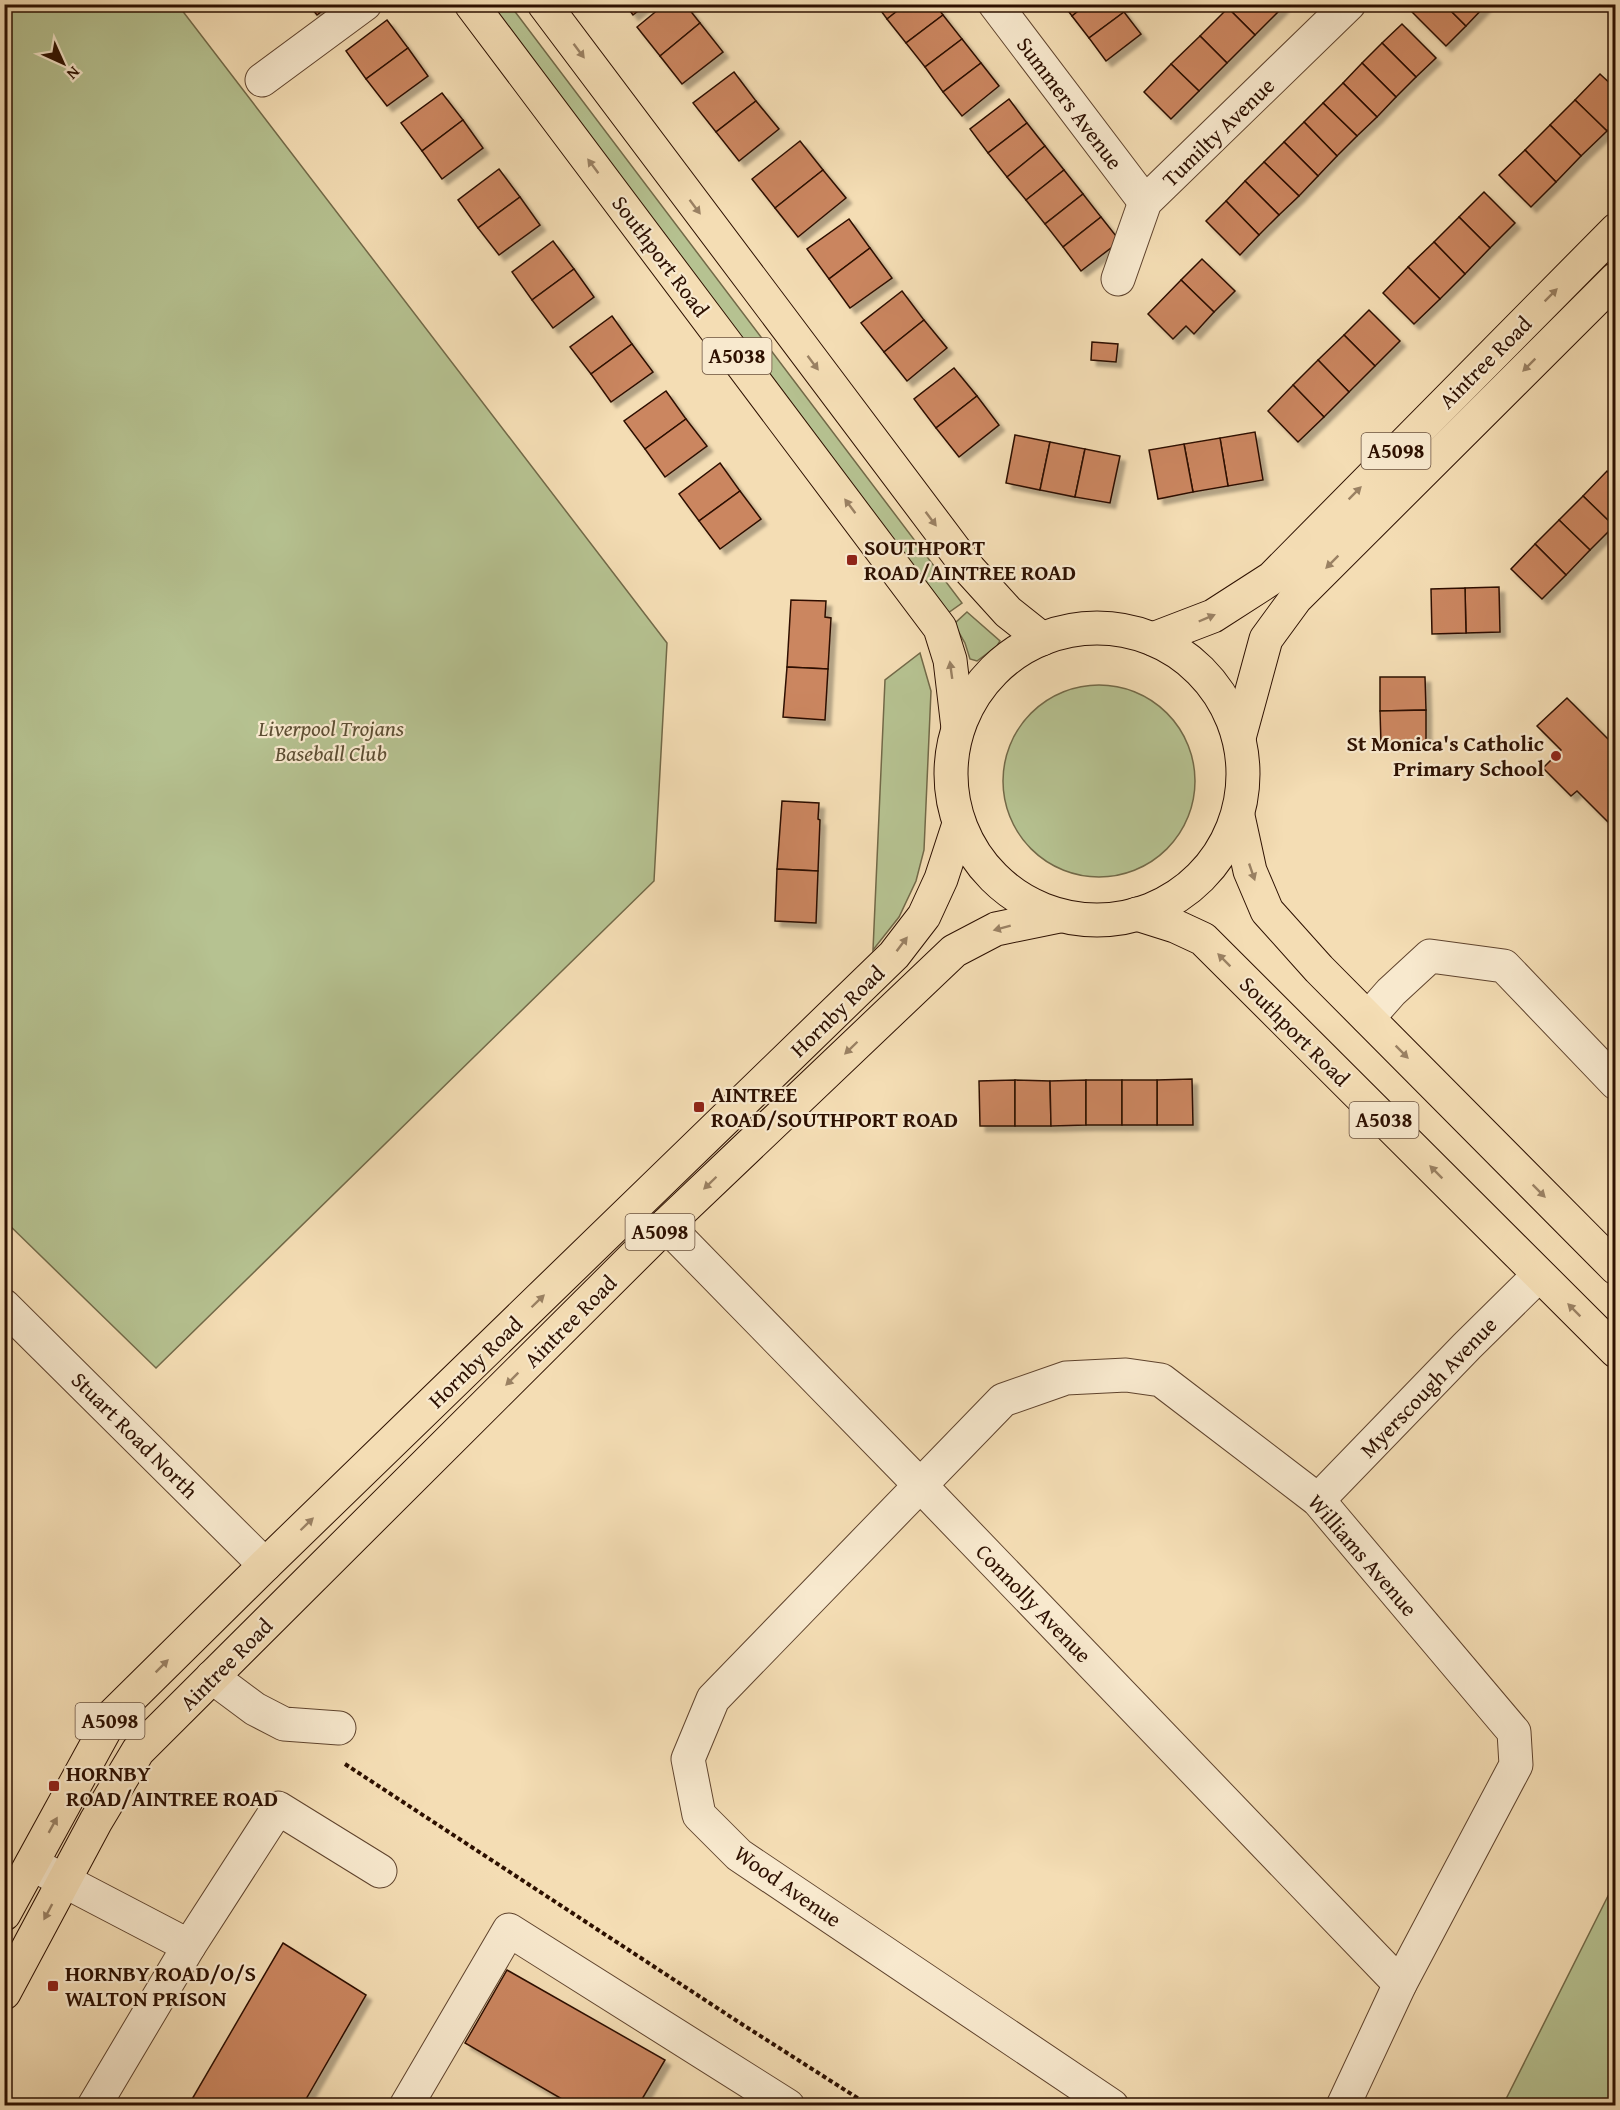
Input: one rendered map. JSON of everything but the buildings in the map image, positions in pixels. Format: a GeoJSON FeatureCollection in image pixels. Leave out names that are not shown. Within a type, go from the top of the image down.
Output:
{"type":"FeatureCollection","features":[{"type":"Feature","properties":{"kind":"main road","name":"Southport Road"},"geometry":{"type":"LineString","coordinates":[[471,4],[940,628],[950,660],[958,728]]}},
{"type":"Feature","properties":{"kind":"main road","name":"A5038"},"geometry":{"type":"LineString","coordinates":[[543,4],[969,569],[1008,612],[1042,639]]}},
{"type":"Feature","properties":{"kind":"main road","name":"Aintree Road"},"geometry":{"type":"LineString","coordinates":[[1153,639],[1213,616],[1272,578],[1616,230]]}},
{"type":"Feature","properties":{"kind":"main road","name":"Aintree Road"},"geometry":{"type":"LineString","coordinates":[[1239,738],[1266,639],[1296,598],[1616,279]]}},
{"type":"Feature","properties":{"kind":"main road","name":"A5038"},"geometry":{"type":"LineString","coordinates":[[1090,628],[1125,630],[1153,639],[1184,656],[1216,689],[1229,710],[1239,738],[1244,778],[1238,816],[1227,843],[1206,872],[1176,898],[1159,908],[1124,918],[1090,921],[1059,916],[1028,904],[998,883],[976,858],[959,824],[952,794],[951,766],[958,728],[970,702],[995,670],[1021,650],[1059,633],[1090,628]]}},
{"type":"Feature","properties":{"kind":"main road","name":"A5038"},"geometry":{"type":"LineString","coordinates":[[1238,816],[1250,871],[1267,911],[1319,969],[1616,1268]]}},
{"type":"Feature","properties":{"kind":"main road","name":"Hornby Road"},"geometry":{"type":"LineString","coordinates":[[4,1914],[113,1715],[894,955],[924,916],[941,879],[959,824]]}},
{"type":"Feature","properties":{"kind":"main road","name":"Southport Road"},"geometry":{"type":"LineString","coordinates":[[1137,914],[1175,926],[1203,939],[1616,1351]]}},
{"type":"Feature","properties":{"kind":"main road","name":"Aintree Road"},"geometry":{"type":"LineString","coordinates":[[64,1881],[96,1821],[138,1751],[666,1225],[954,951],[996,929],[1059,916]]}},
{"type":"Feature","properties":{"kind":"main road","name":"A5098"},"geometry":{"type":"LineString","coordinates":[[4,1993],[64,1881]]}},
{"type":"Feature","properties":{"kind":"street"},"geometry":{"type":"LineString","coordinates":[[262,80],[365,4]]}},
{"type":"Feature","properties":{"kind":"street","name":"Summers Avenue"},"geometry":{"type":"LineString","coordinates":[[995,4],[1145,202]]}},
{"type":"Feature","properties":{"kind":"street","name":"Tumilty Avenue"},"geometry":{"type":"LineString","coordinates":[[1118,279],[1145,202],[1349,4]]}},
{"type":"Feature","properties":{"kind":"street"},"geometry":{"type":"LineString","coordinates":[[1368,1018],[1391,992],[1430,956],[1504,966],[1616,1083]]}},
{"type":"Feature","properties":{"kind":"street","name":"Connolly Avenue"},"geometry":{"type":"LineString","coordinates":[[666,1225],[920,1485],[1400,1984]]}},
{"type":"Feature","properties":{"kind":"street","name":"Myerscough Avenue"},"geometry":{"type":"LineString","coordinates":[[1318,1500],[1539,1275]]}},
{"type":"Feature","properties":{"kind":"street","name":"Stuart Road North"},"geometry":{"type":"LineString","coordinates":[[4,1306],[265,1565]]}},
{"type":"Feature","properties":{"kind":"street","name":"Williams Avenue"},"geometry":{"type":"LineString","coordinates":[[920,1485],[1003,1400],[1066,1378],[1126,1375],[1161,1380],[1318,1500],[1514,1732],[1516,1765],[1400,1984]]}},
{"type":"Feature","properties":{"kind":"street","name":"Wood Avenue"},"geometry":{"type":"LineString","coordinates":[[920,1485],[713,1699],[688,1760],[699,1815],[739,1855],[1112,2106]]}},
{"type":"Feature","properties":{"kind":"street"},"geometry":{"type":"LineString","coordinates":[[212,1677],[255,1709],[284,1724],[339,1728]]}},
{"type":"Feature","properties":{"kind":"street"},"geometry":{"type":"LineString","coordinates":[[94,2106],[189,1946],[278,1808],[380,1871]]}},
{"type":"Feature","properties":{"kind":"street"},"geometry":{"type":"LineString","coordinates":[[32,1864],[189,1946]]}},
{"type":"Feature","properties":{"kind":"street"},"geometry":{"type":"LineString","coordinates":[[406,2106],[509,1930],[788,2106]]}},
{"type":"Feature","properties":{"kind":"street"},"geometry":{"type":"LineString","coordinates":[[1343,2106],[1400,1984]]}},
{"type":"Feature","properties":{"kind":"path"},"geometry":{"type":"LineString","coordinates":[[344,1763],[870,2106]]}},
{"type":"Feature","properties":{"kind":"green space","name":"Liverpool Trojans Baseball Club"},"geometry":{"type":"Polygon","coordinates":[[[4,5],[178,5],[667,643],[654,881],[156,1368],[5,1221],[4,5]]]}},
{"type":"Feature","properties":{"kind":"green space"},"geometry":{"type":"Polygon","coordinates":[[[489,5],[510,5],[962,603],[948,613],[489,5]]]}},
{"type":"Feature","properties":{"kind":"green space"},"geometry":{"type":"Polygon","coordinates":[[[967,612],[1000,641],[997,646],[977,661],[970,659],[965,643],[954,624],[967,612]]]}},
{"type":"Feature","properties":{"kind":"green space"},"geometry":{"type":"Polygon","coordinates":[[[920,653],[931,691],[924,850],[916,881],[899,917],[873,950],[885,680],[920,653]]]}},
{"type":"Feature","properties":{"kind":"green space"},"geometry":{"type":"Polygon","coordinates":[[[1099,685],[1127,689],[1152,701],[1167,713],[1179,728],[1191,753],[1195,781],[1191,809],[1179,834],[1167,849],[1152,861],[1127,873],[1099,877],[1071,873],[1046,861],[1031,849],[1019,834],[1007,809],[1003,781],[1007,753],[1019,728],[1031,713],[1046,701],[1071,689],[1099,685]]]}},
{"type":"Feature","properties":{"kind":"green space"},"geometry":{"type":"Polygon","coordinates":[[[1615,1882],[1615,2105],[1503,2105],[1615,1882]]]}},
{"type":"Feature","properties":{"kind":"place","name":"SOUTHPORT ROAD/AINTREE ROAD"},"geometry":{"type":"Point","coordinates":[852,560]}},
{"type":"Feature","properties":{"kind":"place","name":"St Monica's Catholic Primary School"},"geometry":{"type":"Point","coordinates":[1556,756]}},
{"type":"Feature","properties":{"kind":"place","name":"AINTREE ROAD/SOUTHPORT ROAD"},"geometry":{"type":"Point","coordinates":[699,1107]}},
{"type":"Feature","properties":{"kind":"place","name":"HORNBY ROAD/AINTREE ROAD"},"geometry":{"type":"Point","coordinates":[54,1786]}},
{"type":"Feature","properties":{"kind":"place","name":"HORNBY ROAD/O/S WALTON PRISON"},"geometry":{"type":"Point","coordinates":[53,1986]}}]}
